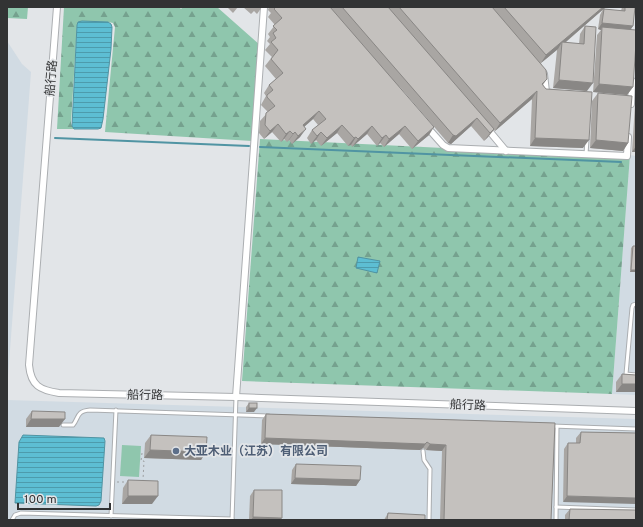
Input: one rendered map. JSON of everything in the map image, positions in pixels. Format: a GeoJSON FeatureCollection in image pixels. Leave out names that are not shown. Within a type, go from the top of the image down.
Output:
{"type":"FeatureCollection","features":[{"type":"Feature","properties":{"kind":"street","name":"船行路"},"geometry":{"type":"LineString","coordinates":[[57,7],[29,365],[32,380],[38,387],[46,391],[59,393],[236,397],[636,411]]}},
{"type":"Feature","properties":{"kind":"street"},"geometry":{"type":"LineString","coordinates":[[236,397],[264,7]]}},
{"type":"Feature","properties":{"kind":"street"},"geometry":{"type":"LineString","coordinates":[[540,68],[545,75],[546,92],[561,94]]}},
{"type":"Feature","properties":{"kind":"street"},"geometry":{"type":"LineString","coordinates":[[630,114],[634,100],[633,76]]}},
{"type":"Feature","properties":{"kind":"street"},"geometry":{"type":"LineString","coordinates":[[624,99],[634,100]]}},
{"type":"Feature","properties":{"kind":"street"},"geometry":{"type":"LineString","coordinates":[[422,121],[443,145],[448,148],[626,156],[629,128]]}},
{"type":"Feature","properties":{"kind":"street"},"geometry":{"type":"LineString","coordinates":[[480,121],[506,151]]}},
{"type":"Feature","properties":{"kind":"lane"},"geometry":{"type":"LineString","coordinates":[[586,154],[587,133]]}},
{"type":"Feature","properties":{"kind":"lane"},"geometry":{"type":"LineString","coordinates":[[636,304],[633,305],[632,308],[626,374],[636,375]]}},
{"type":"Feature","properties":{"kind":"lane"},"geometry":{"type":"LineString","coordinates":[[12,520],[15,515],[21,513],[232,520],[236,397]]}},
{"type":"Feature","properties":{"kind":"lane"},"geometry":{"type":"LineString","coordinates":[[63,425],[74,424],[77,416],[86,410],[275,416]]}},
{"type":"Feature","properties":{"kind":"lane"},"geometry":{"type":"LineString","coordinates":[[111,516],[116,410]]}},
{"type":"Feature","properties":{"kind":"lane"},"geometry":{"type":"LineString","coordinates":[[550,426],[636,429]]}},
{"type":"Feature","properties":{"kind":"lane"},"geometry":{"type":"LineString","coordinates":[[556,520],[557,427]]}},
{"type":"Feature","properties":{"kind":"lane"},"geometry":{"type":"LineString","coordinates":[[423,451],[424,460],[430,469],[429,520]]}},
{"type":"Feature","properties":{"kind":"lane"},"geometry":{"type":"LineString","coordinates":[[556,507],[636,510]]}},
{"type":"Feature","properties":{"kind":"path"},"geometry":{"type":"LineString","coordinates":[[142,454],[141,461],[144,461],[143,482]]}},
{"type":"Feature","properties":{"kind":"path"},"geometry":{"type":"LineString","coordinates":[[112,482],[128,482]]}},
{"type":"Feature","properties":{"kind":"shaded area"},"geometry":{"type":"Polygon","coordinates":[[[7,41],[22,64],[31,72],[7,390],[7,41]]]}},
{"type":"Feature","properties":{"kind":"shaded area"},"geometry":{"type":"Polygon","coordinates":[[[630,155],[636,156],[636,395],[612,394],[630,155]]]}},
{"type":"Feature","properties":{"kind":"shaded area"},"geometry":{"type":"Polygon","coordinates":[[[7,400],[636,419],[636,520],[7,520],[7,400]]]}},
{"type":"Feature","properties":{"kind":"green space"},"geometry":{"type":"Polygon","coordinates":[[[7,7],[28,7],[27,19],[7,18],[7,7]]]}},
{"type":"Feature","properties":{"kind":"green space"},"geometry":{"type":"Polygon","coordinates":[[[64,7],[179,7],[181,9],[183,7],[217,7],[260,45],[252,141],[105,132],[115,27],[113,23],[108,22],[78,22],[71,123],[74,129],[57,129],[64,7]]]}},
{"type":"Feature","properties":{"kind":"green space"},"geometry":{"type":"Polygon","coordinates":[[[260,139],[586,155],[630,155],[612,394],[242,381],[260,139]]]}},
{"type":"Feature","properties":{"kind":"green space"},"geometry":{"type":"Polygon","coordinates":[[[122,445],[141,446],[139,477],[120,476],[122,445]]]}},
{"type":"Feature","properties":{"kind":"water"},"geometry":{"type":"Polygon","coordinates":[[[78,22],[108,22],[112,27],[103,119],[101,128],[98,129],[74,129],[72,126],[77,25],[78,22]]]}},
{"type":"Feature","properties":{"kind":"water"},"geometry":{"type":"Polygon","coordinates":[[[358,257],[380,261],[377,273],[356,268],[358,257]]]}},
{"type":"Feature","properties":{"kind":"water"},"geometry":{"type":"Polygon","coordinates":[[[23,435],[104,438],[101,501],[99,505],[15,503],[19,442],[23,435]]]}},
{"type":"Feature","properties":{"kind":"building"},"geometry":{"type":"Polygon","coordinates":[[[276,7],[330,7],[434,127],[418,141],[405,126],[389,139],[386,135],[382,138],[372,126],[358,139],[356,137],[354,138],[342,125],[327,138],[321,132],[317,136],[312,130],[326,119],[319,111],[303,125],[306,129],[298,136],[295,132],[293,134],[290,131],[286,134],[278,124],[270,131],[265,125],[266,113],[275,106],[267,97],[267,95],[273,90],[269,85],[283,73],[271,59],[278,50],[271,42],[276,38],[273,33],[277,30],[273,26],[282,18],[274,9],[276,7]]]}},
{"type":"Feature","properties":{"kind":"building"},"geometry":{"type":"Polygon","coordinates":[[[342,7],[388,7],[494,129],[490,133],[477,118],[456,136],[453,135],[342,7]]]}},
{"type":"Feature","properties":{"kind":"building"},"geometry":{"type":"Polygon","coordinates":[[[399,7],[492,7],[546,70],[547,79],[542,84],[546,89],[592,92],[589,140],[535,138],[537,91],[500,123],[399,7]]]}},
{"type":"Feature","properties":{"kind":"building"},"geometry":{"type":"Polygon","coordinates":[[[504,7],[603,7],[546,55],[504,7]]]}},
{"type":"Feature","properties":{"kind":"building"},"geometry":{"type":"Polygon","coordinates":[[[625,7],[635,7],[633,26],[602,23],[604,9],[625,11],[625,7]]]}},
{"type":"Feature","properties":{"kind":"building"},"geometry":{"type":"Polygon","coordinates":[[[585,26],[596,27],[593,83],[559,80],[562,42],[584,44],[585,26]]]}},
{"type":"Feature","properties":{"kind":"building"},"geometry":{"type":"Polygon","coordinates":[[[602,27],[636,30],[633,87],[599,84],[602,27]]]}},
{"type":"Feature","properties":{"kind":"building"},"geometry":{"type":"Polygon","coordinates":[[[598,93],[632,96],[628,143],[596,140],[598,93]]]}},
{"type":"Feature","properties":{"kind":"building"},"geometry":{"type":"Polygon","coordinates":[[[633,246],[636,246],[636,270],[631,270],[633,246]]]}},
{"type":"Feature","properties":{"kind":"building"},"geometry":{"type":"Polygon","coordinates":[[[622,374],[636,375],[636,384],[622,384],[622,374]]]}},
{"type":"Feature","properties":{"kind":"building"},"geometry":{"type":"Polygon","coordinates":[[[249,403],[257,403],[257,408],[249,408],[249,403]]]}},
{"type":"Feature","properties":{"kind":"building"},"geometry":{"type":"Polygon","coordinates":[[[32,411],[65,412],[65,419],[31,419],[32,411]]]}},
{"type":"Feature","properties":{"kind":"building"},"geometry":{"type":"Polygon","coordinates":[[[266,414],[555,423],[551,520],[444,520],[446,445],[430,444],[427,442],[425,444],[265,438],[266,414]]]}},
{"type":"Feature","properties":{"kind":"building"},"geometry":{"type":"Polygon","coordinates":[[[581,432],[636,433],[636,498],[567,496],[568,443],[580,443],[581,432]]]}},
{"type":"Feature","properties":{"kind":"building"},"geometry":{"type":"Polygon","coordinates":[[[151,435],[207,437],[206,452],[150,450],[151,435]]]}},
{"type":"Feature","properties":{"kind":"building"},"geometry":{"type":"Polygon","coordinates":[[[296,464],[361,466],[360,480],[295,478],[296,464]]]}},
{"type":"Feature","properties":{"kind":"building"},"geometry":{"type":"Polygon","coordinates":[[[128,480],[158,481],[158,496],[128,496],[128,480]]]}},
{"type":"Feature","properties":{"kind":"building"},"geometry":{"type":"Polygon","coordinates":[[[254,490],[282,490],[282,518],[253,517],[254,490]]]}},
{"type":"Feature","properties":{"kind":"building"},"geometry":{"type":"Polygon","coordinates":[[[570,509],[636,510],[636,520],[569,520],[570,509]]]}},
{"type":"Feature","properties":{"kind":"building"},"geometry":{"type":"Polygon","coordinates":[[[388,513],[425,515],[425,520],[387,520],[388,513]]]}},
{"type":"Feature","properties":{"kind":"waterway"},"geometry":{"type":"LineString","coordinates":[[55,138],[249,146]]}},
{"type":"Feature","properties":{"kind":"waterway"},"geometry":{"type":"LineString","coordinates":[[260,147],[621,162]]}},
{"type":"Feature","properties":{"kind":"place","name":"大亚木业（江苏）有限公司"},"geometry":{"type":"Point","coordinates":[176,451]}}]}
